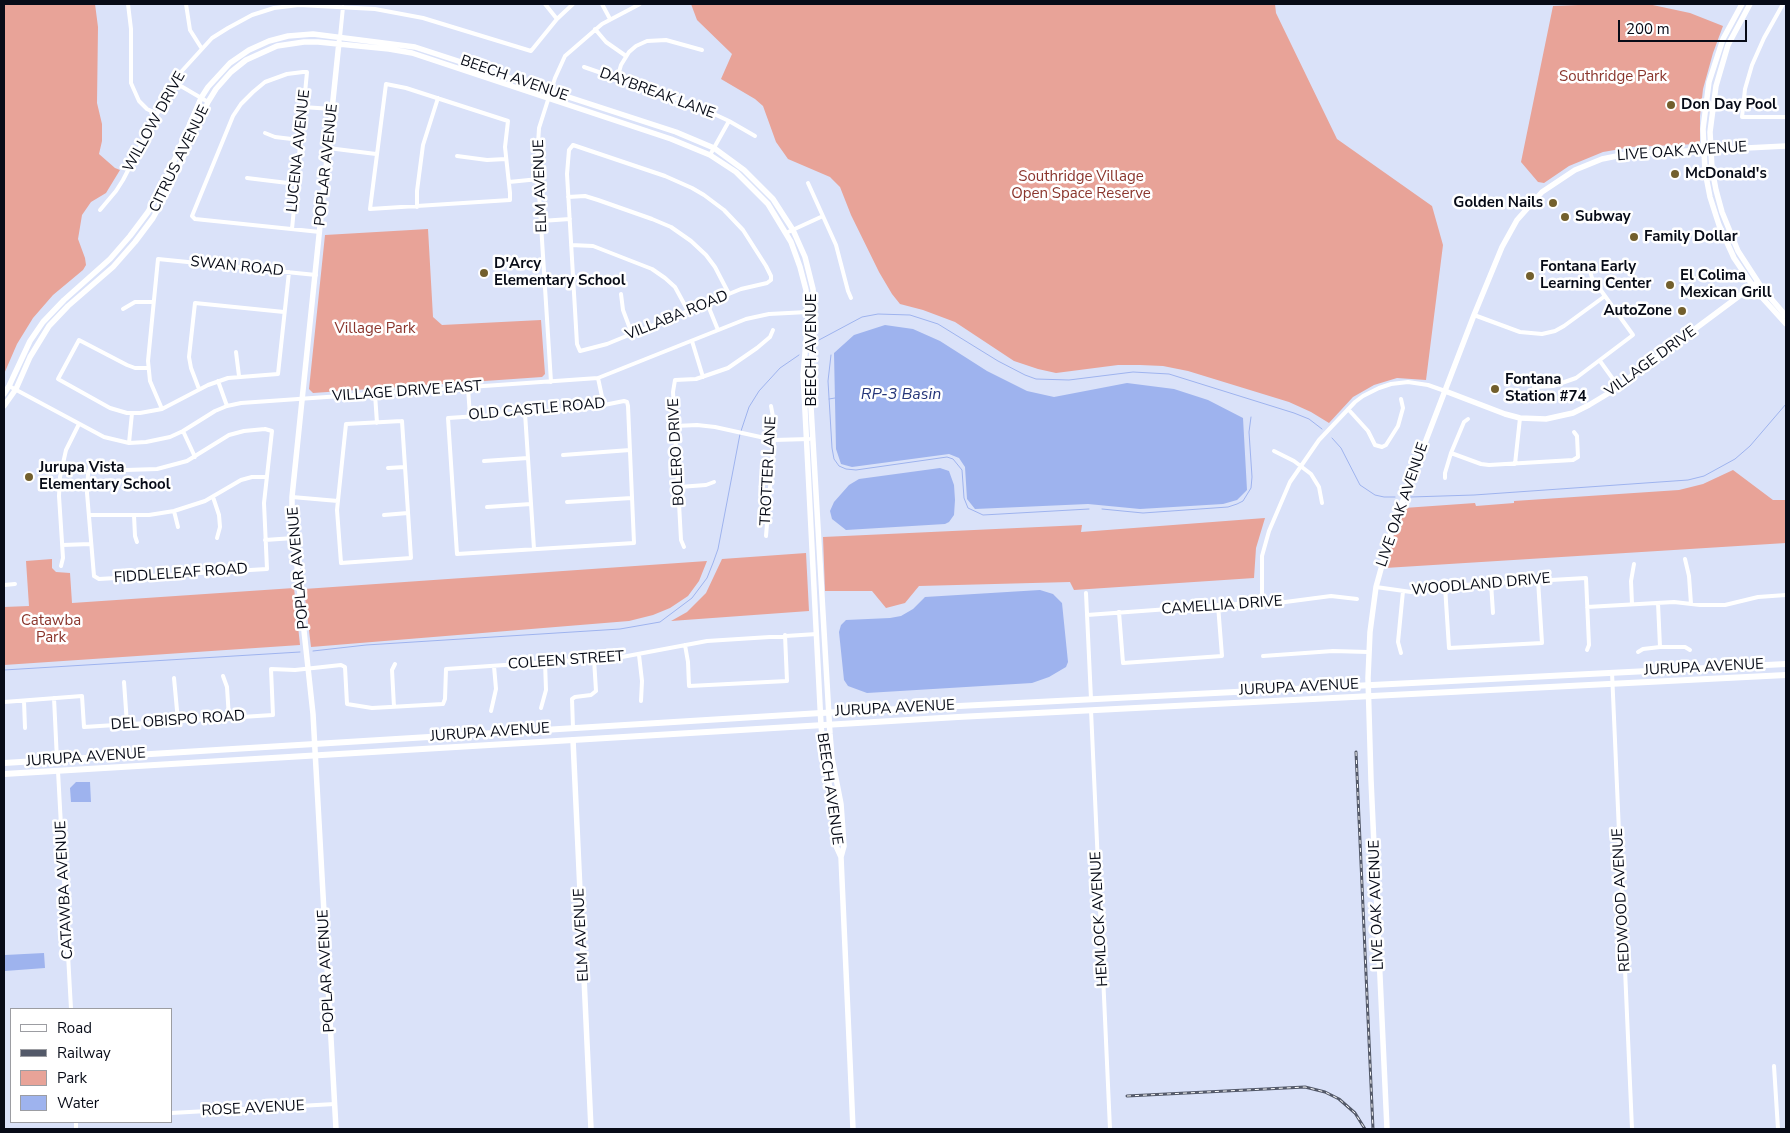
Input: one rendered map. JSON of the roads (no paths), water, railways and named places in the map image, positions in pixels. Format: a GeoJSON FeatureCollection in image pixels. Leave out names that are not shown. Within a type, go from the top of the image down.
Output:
{"type":"FeatureCollection","features":[{"type":"Feature","properties":{"kind":"main road","name":"JURUPA AVENUE"},"geometry":{"type":"LineString","coordinates":[[4,764],[829,712],[1786,664]]}},
{"type":"Feature","properties":{"kind":"main road","name":"JURUPA AVENUE"},"geometry":{"type":"LineString","coordinates":[[4,774],[829,724],[1786,675]]}},
{"type":"Feature","properties":{"kind":"street"},"geometry":{"type":"LineString","coordinates":[[128,4],[131,28],[132,83],[139,101],[157,114]]}},
{"type":"Feature","properties":{"kind":"street"},"geometry":{"type":"LineString","coordinates":[[186,4],[190,30],[202,49]]}},
{"type":"Feature","properties":{"kind":"street","name":"WILLOW DRIVE"},"geometry":{"type":"LineString","coordinates":[[100,210],[116,191],[174,82],[202,49],[222,31],[252,15],[274,8],[314,4],[343,8],[387,9],[434,21],[530,51],[557,19]]}},
{"type":"Feature","properties":{"kind":"street"},"geometry":{"type":"LineString","coordinates":[[545,4],[557,19],[573,4]]}},
{"type":"Feature","properties":{"kind":"street"},"geometry":{"type":"LineString","coordinates":[[602,4],[610,19]]}},
{"type":"Feature","properties":{"kind":"street","name":"ELM AVENUE"},"geometry":{"type":"LineString","coordinates":[[551,382],[537,151],[538,134],[557,71],[565,56],[595,29],[640,4]]}},
{"type":"Feature","properties":{"kind":"street"},"geometry":{"type":"LineString","coordinates":[[1742,4],[1725,35],[1712,73],[1705,113],[1704,150],[1707,184],[1719,225],[1734,258],[1752,286],[1786,324]]}},
{"type":"Feature","properties":{"kind":"street"},"geometry":{"type":"LineString","coordinates":[[1750,4],[1738,24],[1722,62],[1713,104],[1711,150],[1716,190],[1726,222],[1738,250],[1758,282],[1786,316]]}},
{"type":"Feature","properties":{"kind":"street"},"geometry":{"type":"LineString","coordinates":[[1784,5],[1764,38],[1752,65],[1745,89],[1742,117],[1786,117]]}},
{"type":"Feature","properties":{"kind":"street","name":"POPLAR AVENUE"},"geometry":{"type":"LineString","coordinates":[[336,1129],[314,744],[294,538],[292,497],[343,8]]}},
{"type":"Feature","properties":{"kind":"street"},"geometry":{"type":"LineString","coordinates":[[595,29],[606,42],[626,56]]}},
{"type":"Feature","properties":{"kind":"street","name":"CITRUS AVENUE"},"geometry":{"type":"LineString","coordinates":[[4,394],[30,341],[43,322],[64,300],[110,260],[148,212],[170,170],[201,98],[230,62],[259,45],[280,38],[313,34],[340,37]]}},
{"type":"Feature","properties":{"kind":"street","name":"BEECH AVENUE"},"geometry":{"type":"LineString","coordinates":[[340,37],[415,47],[676,132],[714,148],[744,170],[759,184],[773,200],[793,230],[809,272],[814,336],[810,373],[810,438],[821,725],[836,846],[840,857],[853,1129]]}},
{"type":"Feature","properties":{"kind":"street"},"geometry":{"type":"LineString","coordinates":[[617,79],[626,56],[640,44],[656,39],[669,40],[702,50]]}},
{"type":"Feature","properties":{"kind":"street","name":"CITRUS AVENUE"},"geometry":{"type":"LineString","coordinates":[[4,406],[16,389],[30,357],[49,326],[63,310],[119,260],[153,218],[169,189],[208,102],[216,89],[231,72],[246,60],[264,50],[277,46],[304,42],[339,44]]}},
{"type":"Feature","properties":{"kind":"street","name":"BEECH AVENUE"},"geometry":{"type":"LineString","coordinates":[[339,44],[412,53],[672,138],[710,155],[736,172],[768,204],[786,233],[800,267],[811,312]]}},
{"type":"Feature","properties":{"kind":"street","name":"DAYBREAK LANE"},"geometry":{"type":"LineString","coordinates":[[584,67],[697,106],[730,121],[755,136]]}},
{"type":"Feature","properties":{"kind":"street","name":"LUCENA AVENUE"},"geometry":{"type":"LineString","coordinates":[[307,72],[303,107],[292,229],[192,218],[192,212],[233,116],[255,89],[287,74],[307,72]]}},
{"type":"Feature","properties":{"kind":"street"},"geometry":{"type":"LineString","coordinates":[[174,82],[208,102]]}},
{"type":"Feature","properties":{"kind":"street"},"geometry":{"type":"LineString","coordinates":[[386,84],[438,98],[508,121],[505,141],[510,200],[370,209],[386,84]]}},
{"type":"Feature","properties":{"kind":"street"},"geometry":{"type":"LineString","coordinates":[[417,207],[417,191],[423,145],[438,98]]}},
{"type":"Feature","properties":{"kind":"street"},"geometry":{"type":"LineString","coordinates":[[303,107],[332,109]]}},
{"type":"Feature","properties":{"kind":"street"},"geometry":{"type":"LineString","coordinates":[[710,155],[730,121]]}},
{"type":"Feature","properties":{"kind":"street"},"geometry":{"type":"LineString","coordinates":[[265,133],[275,137],[300,140]]}},
{"type":"Feature","properties":{"kind":"street","name":"VILLABA ROAD"},"geometry":{"type":"LineString","coordinates":[[568,197],[567,160],[569,150],[573,145],[673,179],[704,195],[724,210],[743,230],[758,250],[772,279],[767,283],[729,294],[599,347],[580,351],[577,344],[572,245]]}},
{"type":"Feature","properties":{"kind":"street","name":"LIVE OAK AVENUE"},"geometry":{"type":"LineString","coordinates":[[1387,1129],[1371,780],[1368,652],[1376,587],[1385,549],[1474,315],[1498,256],[1513,227],[1533,201],[1553,184],[1587,164],[1612,156],[1632,153],[1786,146]]}},
{"type":"Feature","properties":{"kind":"street"},"geometry":{"type":"LineString","coordinates":[[328,148],[376,154]]}},
{"type":"Feature","properties":{"kind":"street"},"geometry":{"type":"LineString","coordinates":[[457,156],[487,160],[506,159]]}},
{"type":"Feature","properties":{"kind":"street"},"geometry":{"type":"LineString","coordinates":[[246,178],[296,184]]}},
{"type":"Feature","properties":{"kind":"street"},"geometry":{"type":"LineString","coordinates":[[509,182],[539,179]]}},
{"type":"Feature","properties":{"kind":"street"},"geometry":{"type":"LineString","coordinates":[[808,183],[836,245],[851,298]]}},
{"type":"Feature","properties":{"kind":"street"},"geometry":{"type":"LineString","coordinates":[[688,311],[675,288],[652,269],[593,246],[572,245],[568,197],[585,196],[652,219],[671,228],[692,241],[706,255],[715,267],[729,294]]}},
{"type":"Feature","properties":{"kind":"street"},"geometry":{"type":"LineString","coordinates":[[786,233],[823,216]]}},
{"type":"Feature","properties":{"kind":"street"},"geometry":{"type":"LineString","coordinates":[[541,221],[570,219]]}},
{"type":"Feature","properties":{"kind":"street"},"geometry":{"type":"LineString","coordinates":[[292,229],[320,232]]}},
{"type":"Feature","properties":{"kind":"street","name":"SWAN ROAD"},"geometry":{"type":"LineString","coordinates":[[153,302],[158,259],[316,275]]}},
{"type":"Feature","properties":{"kind":"street"},"geometry":{"type":"LineString","coordinates":[[1534,387],[1554,386],[1576,378],[1633,336],[1592,278],[1590,271]]}},
{"type":"Feature","properties":{"kind":"street"},"geometry":{"type":"LineString","coordinates":[[148,368],[126,366],[79,340],[58,379],[110,408],[132,413],[162,409],[218,381],[239,376],[278,374],[289,272]]}},
{"type":"Feature","properties":{"kind":"street","name":"VILLAGE DRIVE"},"geometry":{"type":"LineString","coordinates":[[1262,604],[1264,544],[1281,500],[1301,465],[1324,435],[1363,396],[1391,384],[1417,383],[1520,418],[1546,419],[1573,413],[1600,399],[1758,282]]}},
{"type":"Feature","properties":{"kind":"street"},"geometry":{"type":"LineString","coordinates":[[621,294],[623,310],[632,334]]}},
{"type":"Feature","properties":{"kind":"street"},"geometry":{"type":"LineString","coordinates":[[1474,315],[1520,332],[1542,334],[1564,326],[1605,296]]}},
{"type":"Feature","properties":{"kind":"street"},"geometry":{"type":"LineString","coordinates":[[122,309],[135,302],[153,302],[148,368],[152,386],[162,409]]}},
{"type":"Feature","properties":{"kind":"street"},"geometry":{"type":"LineString","coordinates":[[199,389],[191,368],[190,357],[194,303],[284,312]]}},
{"type":"Feature","properties":{"kind":"street"},"geometry":{"type":"LineString","coordinates":[[707,303],[718,330]]}},
{"type":"Feature","properties":{"kind":"street","name":"VILLAGE DRIVE EAST"},"geometry":{"type":"LineString","coordinates":[[9,386],[104,437],[129,443],[156,440],[183,431],[226,406],[251,402],[598,378],[756,316],[811,312]]}},
{"type":"Feature","properties":{"kind":"street","name":"BOLERO DRIVE"},"geometry":{"type":"LineString","coordinates":[[684,547],[678,487],[673,392],[675,380],[703,377],[721,371],[743,359],[770,337],[773,330]]}},
{"type":"Feature","properties":{"kind":"street"},"geometry":{"type":"LineString","coordinates":[[692,341],[703,377]]}},
{"type":"Feature","properties":{"kind":"street"},"geometry":{"type":"LineString","coordinates":[[236,352],[239,376]]}},
{"type":"Feature","properties":{"kind":"street"},"geometry":{"type":"LineString","coordinates":[[1600,361],[1618,386]]}},
{"type":"Feature","properties":{"kind":"street"},"geometry":{"type":"LineString","coordinates":[[598,378],[604,406]]}},
{"type":"Feature","properties":{"kind":"street"},"geometry":{"type":"LineString","coordinates":[[218,381],[226,406]]}},
{"type":"Feature","properties":{"kind":"street"},"geometry":{"type":"LineString","coordinates":[[468,388],[470,416]]}},
{"type":"Feature","properties":{"kind":"street"},"geometry":{"type":"LineString","coordinates":[[375,394],[377,422]]}},
{"type":"Feature","properties":{"kind":"street"},"geometry":{"type":"LineString","coordinates":[[1348,409],[1368,430],[1375,445],[1382,447],[1386,445],[1398,426],[1402,408],[1401,399]]}},
{"type":"Feature","properties":{"kind":"street","name":"OLD CASTLE ROAD"},"geometry":{"type":"LineString","coordinates":[[534,549],[457,554],[448,418],[604,406],[627,402],[630,450]]}},
{"type":"Feature","properties":{"kind":"street","name":"TROTTER LANE"},"geometry":{"type":"LineString","coordinates":[[766,536],[774,440],[774,422],[771,406]]}},
{"type":"Feature","properties":{"kind":"street"},"geometry":{"type":"LineString","coordinates":[[129,443],[132,413]]}},
{"type":"Feature","properties":{"kind":"street"},"geometry":{"type":"LineString","coordinates":[[525,413],[534,549],[634,543],[630,450],[563,455]]}},
{"type":"Feature","properties":{"kind":"street"},"geometry":{"type":"LineString","coordinates":[[1515,464],[1520,418]]}},
{"type":"Feature","properties":{"kind":"street"},"geometry":{"type":"LineString","coordinates":[[1446,478],[1445,473],[1451,453],[1464,422],[1468,419]]}},
{"type":"Feature","properties":{"kind":"street"},"geometry":{"type":"LineString","coordinates":[[402,421],[411,558],[341,563],[338,502],[346,424],[377,422],[402,421]]}},
{"type":"Feature","properties":{"kind":"street"},"geometry":{"type":"LineString","coordinates":[[60,566],[62,546],[60,477],[66,450],[79,424]]}},
{"type":"Feature","properties":{"kind":"street"},"geometry":{"type":"LineString","coordinates":[[675,426],[706,426],[774,440],[810,438]]}},
{"type":"Feature","properties":{"kind":"street"},"geometry":{"type":"LineString","coordinates":[[62,546],[91,544],[88,482],[92,463],[126,470],[151,470],[177,464],[195,457],[234,433],[266,430],[272,431],[264,504],[265,540],[294,538]]}},
{"type":"Feature","properties":{"kind":"street"},"geometry":{"type":"LineString","coordinates":[[183,431],[195,457]]}},
{"type":"Feature","properties":{"kind":"street"},"geometry":{"type":"LineString","coordinates":[[1451,453],[1484,464],[1573,460],[1578,457],[1577,436],[1574,432]]}},
{"type":"Feature","properties":{"kind":"street","name":"BEECH AVENUE"},"geometry":{"type":"LineString","coordinates":[[810,438],[829,724],[832,758],[841,804],[844,846],[840,857]]}},
{"type":"Feature","properties":{"kind":"street"},"geometry":{"type":"LineString","coordinates":[[1274,451],[1301,465],[1311,474],[1320,489],[1322,502]]}},
{"type":"Feature","properties":{"kind":"street"},"geometry":{"type":"LineString","coordinates":[[484,461],[528,458]]}},
{"type":"Feature","properties":{"kind":"street"},"geometry":{"type":"LineString","coordinates":[[388,468],[405,467]]}},
{"type":"Feature","properties":{"kind":"street"},"geometry":{"type":"LineString","coordinates":[[89,515],[158,514],[174,511],[213,497],[241,480],[266,477]]}},
{"type":"Feature","properties":{"kind":"street"},"geometry":{"type":"LineString","coordinates":[[678,487],[706,485],[714,482]]}},
{"type":"Feature","properties":{"kind":"street"},"geometry":{"type":"LineString","coordinates":[[213,497],[220,515],[220,527],[217,538]]}},
{"type":"Feature","properties":{"kind":"street"},"geometry":{"type":"LineString","coordinates":[[292,497],[338,502]]}},
{"type":"Feature","properties":{"kind":"street"},"geometry":{"type":"LineString","coordinates":[[567,502],[632,498]]}},
{"type":"Feature","properties":{"kind":"street"},"geometry":{"type":"LineString","coordinates":[[487,507],[531,504]]}},
{"type":"Feature","properties":{"kind":"street"},"geometry":{"type":"LineString","coordinates":[[174,511],[178,527]]}},
{"type":"Feature","properties":{"kind":"street"},"geometry":{"type":"LineString","coordinates":[[384,515],[408,513]]}},
{"type":"Feature","properties":{"kind":"street"},"geometry":{"type":"LineString","coordinates":[[134,515],[137,542]]}},
{"type":"Feature","properties":{"kind":"street","name":"FIDDLELEAF ROAD"},"geometry":{"type":"LineString","coordinates":[[91,544],[93,575],[99,579],[266,569],[265,540]]}},
{"type":"Feature","properties":{"kind":"street"},"geometry":{"type":"LineString","coordinates":[[1685,559],[1689,576],[1691,604]]}},
{"type":"Feature","properties":{"kind":"street"},"geometry":{"type":"LineString","coordinates":[[1632,604],[1631,581],[1634,564]]}},
{"type":"Feature","properties":{"kind":"street","name":"WOODLAND DRIVE"},"geometry":{"type":"LineString","coordinates":[[1376,587],[1403,591],[1422,591],[1445,586],[1586,578],[1587,607]]}},
{"type":"Feature","properties":{"kind":"street"},"geometry":{"type":"LineString","coordinates":[[1445,586],[1449,648],[1542,643],[1538,580]]}},
{"type":"Feature","properties":{"kind":"street"},"geometry":{"type":"LineString","coordinates":[[1492,583],[1494,613]]}},
{"type":"Feature","properties":{"kind":"street"},"geometry":{"type":"LineString","coordinates":[[4,585],[15,584]]}},
{"type":"Feature","properties":{"kind":"street"},"geometry":{"type":"LineString","coordinates":[[1401,653],[1398,642],[1403,591]]}},
{"type":"Feature","properties":{"kind":"street"},"geometry":{"type":"LineString","coordinates":[[1086,593],[1091,699]]}},
{"type":"Feature","properties":{"kind":"street"},"geometry":{"type":"LineString","coordinates":[[1587,650],[1589,644],[1587,607],[1674,602],[1725,605],[1758,597],[1786,595]]}},
{"type":"Feature","properties":{"kind":"street","name":"CAMELLIA DRIVE"},"geometry":{"type":"LineString","coordinates":[[1087,615],[1218,605],[1262,604],[1331,596],[1357,599]]}},
{"type":"Feature","properties":{"kind":"street"},"geometry":{"type":"LineString","coordinates":[[1658,603],[1660,648]]}},
{"type":"Feature","properties":{"kind":"street"},"geometry":{"type":"LineString","coordinates":[[1119,612],[1123,663],[1222,656],[1218,605]]}},
{"type":"Feature","properties":{"kind":"street","name":"COLEEN STREET"},"geometry":{"type":"LineString","coordinates":[[308,668],[341,665],[345,667],[347,704],[367,708],[443,704],[445,699],[446,669],[639,655],[712,640],[817,634]]}},
{"type":"Feature","properties":{"kind":"street"},"geometry":{"type":"LineString","coordinates":[[685,645],[689,686],[788,682],[784,635]]}},
{"type":"Feature","properties":{"kind":"street"},"geometry":{"type":"LineString","coordinates":[[1638,652],[1643,648],[1685,647],[1690,650]]}},
{"type":"Feature","properties":{"kind":"street"},"geometry":{"type":"LineString","coordinates":[[1263,656],[1336,651],[1368,652]]}},
{"type":"Feature","properties":{"kind":"street"},"geometry":{"type":"LineString","coordinates":[[639,655],[642,702]]}},
{"type":"Feature","properties":{"kind":"street"},"geometry":{"type":"LineString","coordinates":[[574,728],[572,699],[590,695],[596,690],[594,659]]}},
{"type":"Feature","properties":{"kind":"street"},"geometry":{"type":"LineString","coordinates":[[541,708],[546,690],[545,662]]}},
{"type":"Feature","properties":{"kind":"street"},"geometry":{"type":"LineString","coordinates":[[394,707],[392,670],[395,664]]}},
{"type":"Feature","properties":{"kind":"street"},"geometry":{"type":"LineString","coordinates":[[491,711],[496,689],[494,666]]}},
{"type":"Feature","properties":{"kind":"street","name":"DEL OBISPO ROAD"},"geometry":{"type":"LineString","coordinates":[[54,698],[82,696],[84,727],[273,715],[271,669],[308,668]]}},
{"type":"Feature","properties":{"kind":"street","name":"REDWOOD AVENUE"},"geometry":{"type":"LineString","coordinates":[[1612,672],[1632,1129]]}},
{"type":"Feature","properties":{"kind":"street"},"geometry":{"type":"LineString","coordinates":[[223,676],[227,687],[229,718]]}},
{"type":"Feature","properties":{"kind":"street"},"geometry":{"type":"LineString","coordinates":[[174,678],[178,721]]}},
{"type":"Feature","properties":{"kind":"street"},"geometry":{"type":"LineString","coordinates":[[124,682],[127,724]]}},
{"type":"Feature","properties":{"kind":"street"},"geometry":{"type":"LineString","coordinates":[[4,702],[54,698],[57,760]]}},
{"type":"Feature","properties":{"kind":"street"},"geometry":{"type":"LineString","coordinates":[[24,701],[25,728]]}},
{"type":"Feature","properties":{"kind":"street","name":"HEMLOCK AVENUE"},"geometry":{"type":"LineString","coordinates":[[1090,710],[1110,1129]]}},
{"type":"Feature","properties":{"kind":"street","name":"ELM AVENUE"},"geometry":{"type":"LineString","coordinates":[[573,740],[591,1129]]}},
{"type":"Feature","properties":{"kind":"street","name":"CATAWBA AVENUE"},"geometry":{"type":"LineString","coordinates":[[58,771],[71,1008]]}},
{"type":"Feature","properties":{"kind":"street"},"geometry":{"type":"LineString","coordinates":[[1774,1066],[1778,1129]]}},
{"type":"Feature","properties":{"kind":"street","name":"ROSE AVENUE"},"geometry":{"type":"LineString","coordinates":[[172,1113],[334,1104]]}},
{"type":"Feature","properties":{"kind":"water","name":"RP-3 Basin"},"geometry":{"type":"Polygon","coordinates":[[[885,325],[913,329],[940,341],[987,371],[1027,391],[1054,397],[1127,383],[1174,389],[1208,400],[1243,418],[1247,490],[1237,500],[1223,504],[1140,509],[1088,504],[975,509],[967,499],[965,467],[959,458],[949,454],[852,467],[841,464],[836,449],[834,353],[854,335],[885,325]]]}},
{"type":"Feature","properties":{"kind":"water"},"geometry":{"type":"Polygon","coordinates":[[[940,468],[949,471],[954,485],[954,515],[945,524],[846,530],[832,519],[830,511],[834,502],[849,485],[859,479],[940,468]]]}},
{"type":"Feature","properties":{"kind":"water"},"geometry":{"type":"Polygon","coordinates":[[[1040,590],[1053,594],[1062,603],[1068,662],[1066,667],[1049,677],[1032,683],[867,693],[848,686],[844,680],[839,632],[841,625],[846,620],[901,616],[913,609],[925,597],[1040,590]]]}},
{"type":"Feature","properties":{"kind":"water"},"geometry":{"type":"Polygon","coordinates":[[[76,782],[90,782],[91,802],[71,802],[70,788],[76,782]]]}},
{"type":"Feature","properties":{"kind":"water"},"geometry":{"type":"Polygon","coordinates":[[[44,953],[45,968],[5,971],[5,955],[44,953]]]}},
{"type":"Feature","properties":{"kind":"waterway"},"geometry":{"type":"LineString","coordinates":[[819,340],[862,317],[878,314],[910,315],[938,324],[998,361],[1036,379],[1069,380],[1133,372],[1169,374],[1294,413],[1309,419],[1322,429]]}},
{"type":"Feature","properties":{"kind":"waterway"},"geometry":{"type":"LineString","coordinates":[[741,431],[749,407],[759,391],[780,368],[799,355]]}},
{"type":"Feature","properties":{"kind":"waterway"},"geometry":{"type":"LineString","coordinates":[[831,355],[828,381],[832,448],[834,459],[839,466],[856,470],[947,457],[953,459],[962,470],[964,498],[968,508],[983,515],[1089,509]]}},
{"type":"Feature","properties":{"kind":"waterway"},"geometry":{"type":"LineString","coordinates":[[829,399],[835,398]]}},
{"type":"Feature","properties":{"kind":"waterway"},"geometry":{"type":"LineString","coordinates":[[1411,497],[1474,495],[1688,480],[1704,476],[1735,459],[1750,446],[1786,404]]}},
{"type":"Feature","properties":{"kind":"waterway"},"geometry":{"type":"LineString","coordinates":[[1102,509],[1143,513],[1228,507],[1243,501],[1251,488],[1249,432],[1251,417]]}},
{"type":"Feature","properties":{"kind":"waterway"},"geometry":{"type":"LineString","coordinates":[[313,651],[366,645],[620,629],[660,622],[692,598],[707,578],[718,549],[740,434]]}},
{"type":"Feature","properties":{"kind":"waterway"},"geometry":{"type":"LineString","coordinates":[[1332,438],[1341,448],[1360,485],[1375,495],[1395,497]]}},
{"type":"Feature","properties":{"kind":"waterway"},"geometry":{"type":"LineString","coordinates":[[4,670],[300,652]]}},
{"type":"Feature","properties":{"kind":"railway"},"geometry":{"type":"LineString","coordinates":[[1356,752],[1373,1129]]}},
{"type":"Feature","properties":{"kind":"railway"},"geometry":{"type":"LineString","coordinates":[[1127,1096],[1305,1087],[1325,1092],[1339,1099],[1355,1113],[1365,1129]]}},
{"type":"Feature","properties":{"kind":"place","name":"Don Day Pool"},"geometry":{"type":"Point","coordinates":[1671,105]}},
{"type":"Feature","properties":{"kind":"place","name":"McDonald's"},"geometry":{"type":"Point","coordinates":[1675,174]}},
{"type":"Feature","properties":{"kind":"place","name":"Golden Nails"},"geometry":{"type":"Point","coordinates":[1553,203]}},
{"type":"Feature","properties":{"kind":"place","name":"Subway"},"geometry":{"type":"Point","coordinates":[1565,217]}},
{"type":"Feature","properties":{"kind":"place","name":"Family Dollar"},"geometry":{"type":"Point","coordinates":[1634,237]}},
{"type":"Feature","properties":{"kind":"place","name":"D'Arcy Elementary School"},"geometry":{"type":"Point","coordinates":[484,273]}},
{"type":"Feature","properties":{"kind":"place","name":"Fontana Early Learning Center"},"geometry":{"type":"Point","coordinates":[1530,276]}},
{"type":"Feature","properties":{"kind":"place","name":"El Colima Mexican Grill"},"geometry":{"type":"Point","coordinates":[1670,285]}},
{"type":"Feature","properties":{"kind":"place","name":"AutoZone"},"geometry":{"type":"Point","coordinates":[1682,311]}},
{"type":"Feature","properties":{"kind":"place","name":"Fontana Station #74"},"geometry":{"type":"Point","coordinates":[1495,389]}},
{"type":"Feature","properties":{"kind":"place","name":"Jurupa Vista Elementary School"},"geometry":{"type":"Point","coordinates":[29,477]}},
{"type":"Feature","properties":{"kind":"park label","name":"Southridge Park"},"geometry":{"type":"Point","coordinates":[1613,77]}},
{"type":"Feature","properties":{"kind":"park label","name":"Southridge Village Open Space Reserve"},"geometry":{"type":"Point","coordinates":[1081,186]}},
{"type":"Feature","properties":{"kind":"park label","name":"Village Park"},"geometry":{"type":"Point","coordinates":[375,329]}},
{"type":"Feature","properties":{"kind":"park label","name":"Catawba Park"},"geometry":{"type":"Point","coordinates":[51,630]}}]}
